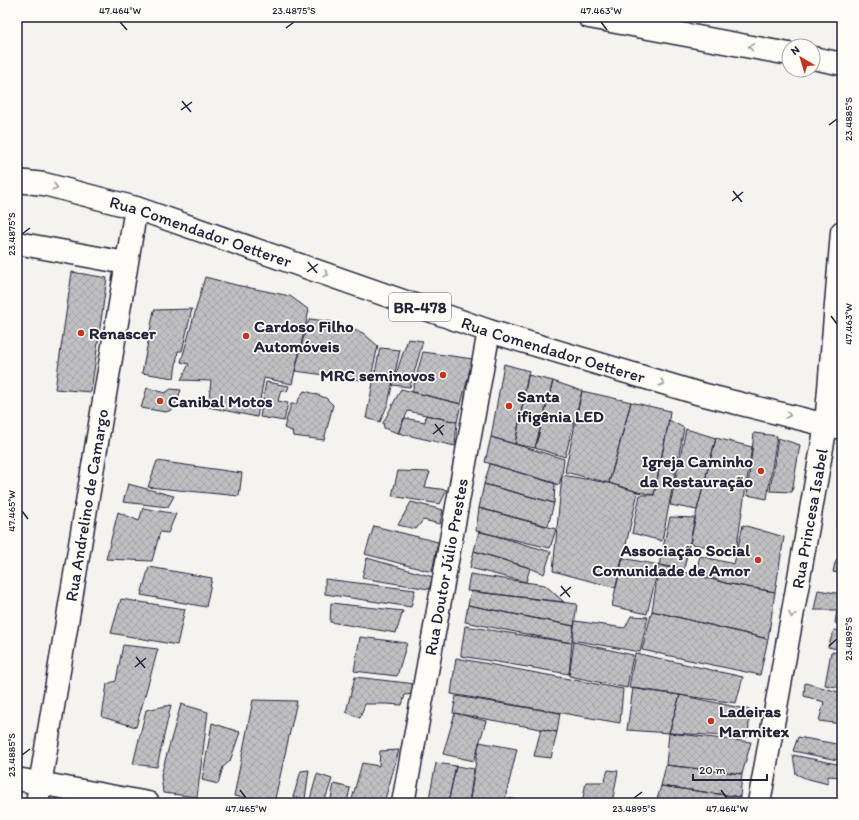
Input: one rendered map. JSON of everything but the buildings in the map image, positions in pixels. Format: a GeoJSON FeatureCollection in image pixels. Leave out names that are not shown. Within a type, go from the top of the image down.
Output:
{"type":"FeatureCollection","features":[{"type":"Feature","properties":{"kind":"street"},"geometry":{"type":"LineString","coordinates":[[589,17],[781,53]]}},
{"type":"Feature","properties":{"kind":"street"},"geometry":{"type":"LineString","coordinates":[[821,60],[842,64]]}},
{"type":"Feature","properties":{"kind":"street","name":"Rua Comendador Oetterer"},"geometry":{"type":"LineString","coordinates":[[17,181],[44,184],[136,208],[489,331],[697,393],[834,426]]}},
{"type":"Feature","properties":{"kind":"street","name":"Rua Andrelino de Camargo"},"geometry":{"type":"LineString","coordinates":[[39,793],[136,208]]}},
{"type":"Feature","properties":{"kind":"street","name":"Rua Princesa Isabel"},"geometry":{"type":"LineString","coordinates":[[759,803],[834,426],[842,232]]}},
{"type":"Feature","properties":{"kind":"street"},"geometry":{"type":"LineString","coordinates":[[17,243],[126,263]]}},
{"type":"Feature","properties":{"kind":"street","name":"Rua Doutor Júlio Prestes"},"geometry":{"type":"LineString","coordinates":[[403,803],[489,331]]}},
{"type":"Feature","properties":{"kind":"street"},"geometry":{"type":"LineString","coordinates":[[17,779],[39,793],[148,803]]}},
{"type":"Feature","properties":{"kind":"place","name":"Renascer"},"geometry":{"type":"Point","coordinates":[81,333]}},
{"type":"Feature","properties":{"kind":"place","name":"Cardoso Filho Automóveis"},"geometry":{"type":"Point","coordinates":[246,336]}},
{"type":"Feature","properties":{"kind":"place","name":"MRC seminovos"},"geometry":{"type":"Point","coordinates":[443,375]}},
{"type":"Feature","properties":{"kind":"place","name":"Canibal Motos"},"geometry":{"type":"Point","coordinates":[160,401]}},
{"type":"Feature","properties":{"kind":"place","name":"Santa ifigênia LED"},"geometry":{"type":"Point","coordinates":[509,406]}},
{"type":"Feature","properties":{"kind":"place","name":"Igreja Caminho da Restauração"},"geometry":{"type":"Point","coordinates":[761,471]}},
{"type":"Feature","properties":{"kind":"place","name":"Associação Social Comunidade de Amor"},"geometry":{"type":"Point","coordinates":[758,560]}},
{"type":"Feature","properties":{"kind":"place","name":"Ladeiras Marmitex"},"geometry":{"type":"Point","coordinates":[711,721]}}]}
